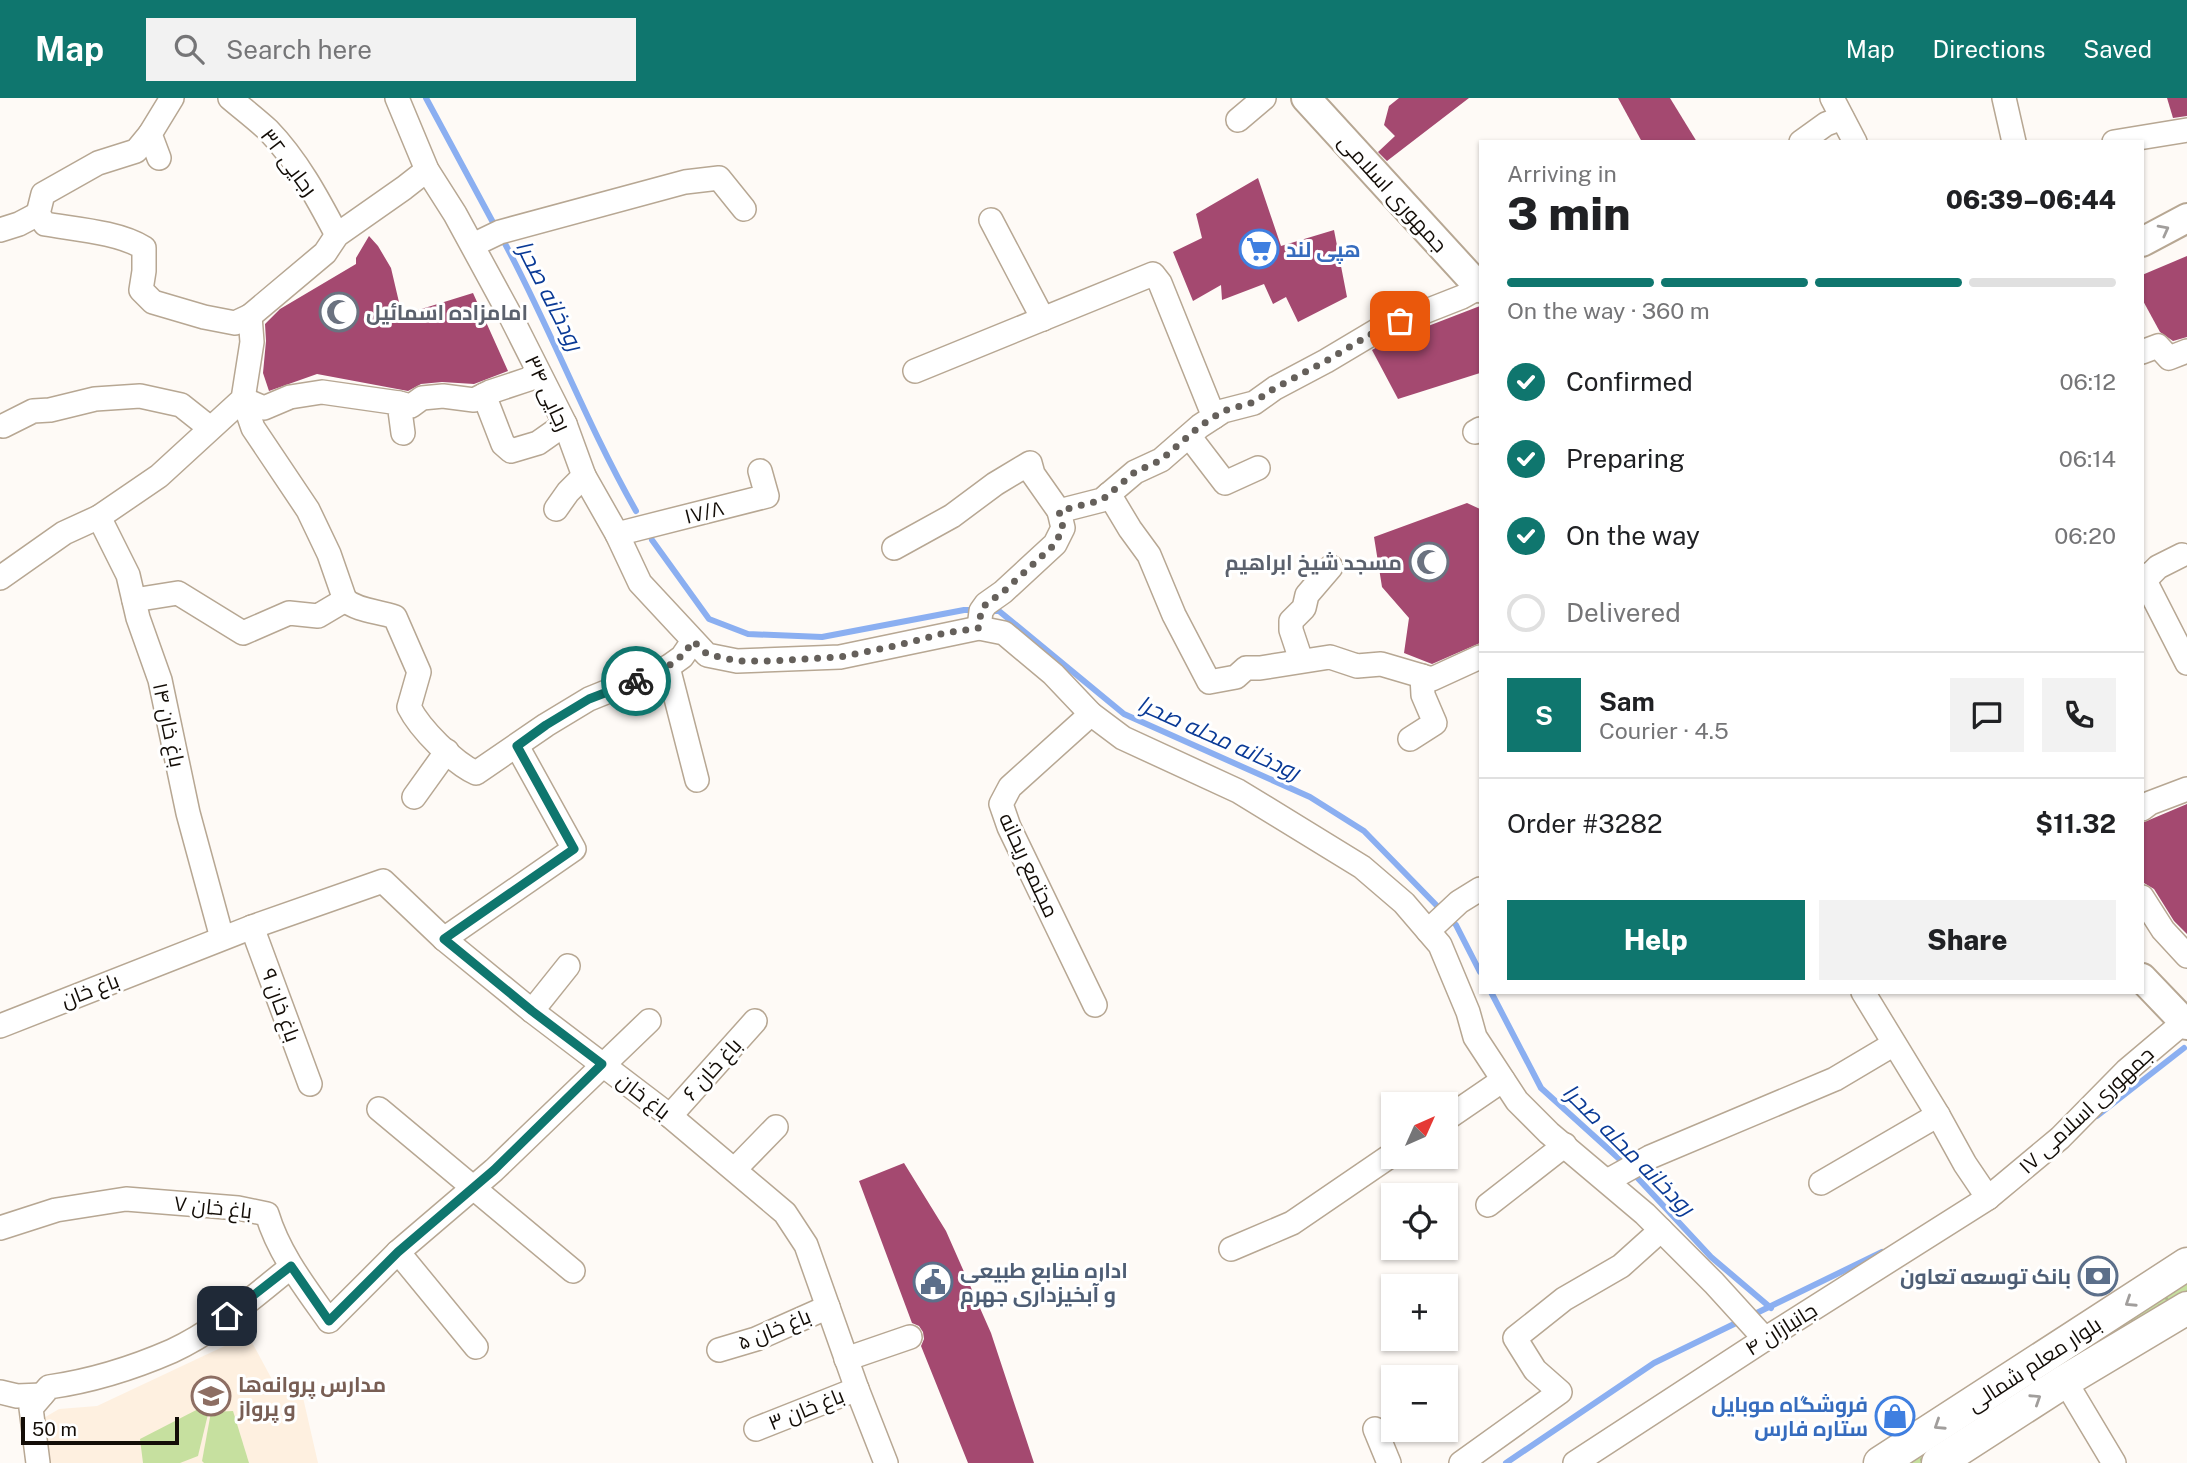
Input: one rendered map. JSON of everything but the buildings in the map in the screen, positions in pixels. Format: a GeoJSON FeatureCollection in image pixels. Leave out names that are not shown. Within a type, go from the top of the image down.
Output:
{"type":"FeatureCollection","features":[{"type":"Feature","properties":{"kind":"main road","name":"بلوار معلم شمالی"},"geometry":{"type":"LineString","coordinates":[[1880,1463],[2187,1264]]}},
{"type":"Feature","properties":{"kind":"main road","name":"بلوار معلم شمالی"},"geometry":{"type":"LineString","coordinates":[[1938,1463],[2065,1381],[2187,1308]]}},
{"type":"Feature","properties":{"kind":"street"},"geometry":{"type":"LineString","coordinates":[[0,230],[38,214],[43,194],[98,163],[136,151],[172,98]]}},
{"type":"Feature","properties":{"kind":"street","name":"رجایی ۳۲"},"geometry":{"type":"LineString","coordinates":[[230,98],[267,130],[289,155],[310,185],[337,234]]}},
{"type":"Feature","properties":{"kind":"street","name":"رجایی ۳۴"},"geometry":{"type":"LineString","coordinates":[[397,98],[427,170],[474,245],[565,424],[584,476],[617,534],[640,583],[707,654],[737,661],[840,657],[945,633],[982,614]]}},
{"type":"Feature","properties":{"kind":"street"},"geometry":{"type":"LineString","coordinates":[[1238,120],[1264,98]]}},
{"type":"Feature","properties":{"kind":"street","name":"جمهوری اسلامی"},"geometry":{"type":"LineString","coordinates":[[1306,98],[1479,287]]}},
{"type":"Feature","properties":{"kind":"street"},"geometry":{"type":"LineString","coordinates":[[2004,98],[2014,140]]}},
{"type":"Feature","properties":{"kind":"street"},"geometry":{"type":"LineString","coordinates":[[1804,140],[1826,124],[1837,108],[1854,140]]}},
{"type":"Feature","properties":{"kind":"street"},"geometry":{"type":"LineString","coordinates":[[2126,140],[2187,130]]}},
{"type":"Feature","properties":{"kind":"street"},"geometry":{"type":"LineString","coordinates":[[150,134],[159,158]]}},
{"type":"Feature","properties":{"kind":"street"},"geometry":{"type":"LineString","coordinates":[[38,214],[45,224],[136,242],[144,248],[141,290],[153,303],[235,323],[250,316],[325,253],[337,234],[427,170]]}},
{"type":"Feature","properties":{"kind":"street"},"geometry":{"type":"LineString","coordinates":[[474,245],[500,232],[685,182],[719,178],[744,209]]}},
{"type":"Feature","properties":{"kind":"street"},"geometry":{"type":"LineString","coordinates":[[2144,241],[2187,218]]}},
{"type":"Feature","properties":{"kind":"street"},"geometry":{"type":"LineString","coordinates":[[991,220],[1043,319]]}},
{"type":"Feature","properties":{"kind":"street"},"geometry":{"type":"LineString","coordinates":[[915,371],[1153,274],[1160,283],[1214,417]]}},
{"type":"Feature","properties":{"kind":"street"},"geometry":{"type":"LineString","coordinates":[[1059,511],[1102,500],[1135,472],[1161,460],[1223,411],[1254,402],[1378,330],[1479,288]]}},
{"type":"Feature","properties":{"kind":"street"},"geometry":{"type":"LineString","coordinates":[[250,316],[252,342],[243,399],[253,428],[308,510],[330,554],[345,600],[355,608],[395,617],[419,672],[409,707],[413,716],[467,769],[476,773],[589,699],[667,667],[682,657],[693,641]]}},
{"type":"Feature","properties":{"kind":"street"},"geometry":{"type":"LineString","coordinates":[[2144,351],[2158,346],[2168,358],[2187,351]]}},
{"type":"Feature","properties":{"kind":"street"},"geometry":{"type":"LineString","coordinates":[[243,399],[264,408],[290,397],[322,392],[411,406],[422,398],[443,396],[474,400],[529,379],[537,371]]}},
{"type":"Feature","properties":{"kind":"street"},"geometry":{"type":"LineString","coordinates":[[484,394],[503,444],[511,451],[538,443],[565,424]]}},
{"type":"Feature","properties":{"kind":"street"},"geometry":{"type":"LineString","coordinates":[[3,426],[33,411],[50,410],[95,399],[140,396],[181,405],[210,428]]}},
{"type":"Feature","properties":{"kind":"street"},"geometry":{"type":"LineString","coordinates":[[0,578],[64,534],[99,517],[159,476],[243,399]]}},
{"type":"Feature","properties":{"kind":"street"},"geometry":{"type":"LineString","coordinates":[[399,403],[403,433]]}},
{"type":"Feature","properties":{"kind":"street"},"geometry":{"type":"LineString","coordinates":[[1189,436],[1225,482],[1258,468]]}},
{"type":"Feature","properties":{"kind":"street"},"geometry":{"type":"LineString","coordinates":[[894,548],[952,516],[995,484],[1030,463],[1033,474],[1059,511],[1063,528],[1055,544],[982,614],[1053,674],[1091,714],[1123,738],[1238,791],[1362,867],[1404,903],[1440,945],[1468,1012],[1475,1037],[1517,1101],[1661,1230],[1765,1339]]}},
{"type":"Feature","properties":{"kind":"street","name":"۱۷/۸"},"geometry":{"type":"LineString","coordinates":[[617,534],[767,496],[760,471]]}},
{"type":"Feature","properties":{"kind":"street"},"geometry":{"type":"LineString","coordinates":[[556,509],[584,476]]}},
{"type":"Feature","properties":{"kind":"street"},"geometry":{"type":"LineString","coordinates":[[1109,494],[1130,530],[1149,555],[1174,615],[1209,682],[1236,677],[1246,668],[1330,657],[1357,666],[1381,664],[1432,679],[1479,657]]}},
{"type":"Feature","properties":{"kind":"street","name":"باغ خان ۱۴"},"geometry":{"type":"LineString","coordinates":[[99,517],[128,575],[160,680],[188,813],[222,938]]}},
{"type":"Feature","properties":{"kind":"street"},"geometry":{"type":"LineString","coordinates":[[2182,555],[2144,577],[2187,663]]}},
{"type":"Feature","properties":{"kind":"street"},"geometry":{"type":"LineString","coordinates":[[1301,660],[1291,630],[1291,621],[1304,608],[1307,595],[1331,567]]}},
{"type":"Feature","properties":{"kind":"street"},"geometry":{"type":"LineString","coordinates":[[134,600],[178,593],[243,633],[289,613],[318,616],[345,600]]}},
{"type":"Feature","properties":{"kind":"street"},"geometry":{"type":"LineString","coordinates":[[667,667],[697,780]]}},
{"type":"Feature","properties":{"kind":"street"},"geometry":{"type":"LineString","coordinates":[[1410,739],[1434,723],[1423,695],[1422,676]]}},
{"type":"Feature","properties":{"kind":"street","name":"مجتمع ریحانه"},"geometry":{"type":"LineString","coordinates":[[1091,714],[1010,788],[1001,804],[1009,827],[1095,1005]]}},
{"type":"Feature","properties":{"kind":"street"},"geometry":{"type":"LineString","coordinates":[[444,939],[574,849],[517,746]]}},
{"type":"Feature","properties":{"kind":"street"},"geometry":{"type":"LineString","coordinates":[[414,797],[447,751]]}},
{"type":"Feature","properties":{"kind":"street"},"geometry":{"type":"LineString","coordinates":[[2144,808],[2187,789]]}},
{"type":"Feature","properties":{"kind":"street","name":"باغ خان"},"geometry":{"type":"LineString","coordinates":[[0,1026],[222,938],[383,881],[444,939],[532,1011],[670,1116],[785,1213],[806,1245],[886,1463]]}},
{"type":"Feature","properties":{"kind":"street"},"geometry":{"type":"LineString","coordinates":[[1429,930],[1459,902],[1479,890]]}},
{"type":"Feature","properties":{"kind":"street"},"geometry":{"type":"LineString","coordinates":[[2144,900],[2163,930],[2187,957]]}},
{"type":"Feature","properties":{"kind":"street","name":"باغ خان ۹"},"geometry":{"type":"LineString","coordinates":[[252,927],[310,1084]]}},
{"type":"Feature","properties":{"kind":"street"},"geometry":{"type":"LineString","coordinates":[[532,1011],[568,966]]}},
{"type":"Feature","properties":{"kind":"street"},"geometry":{"type":"LineString","coordinates":[[2144,980],[2185,1024]]}},
{"type":"Feature","properties":{"kind":"street"},"geometry":{"type":"LineString","coordinates":[[1864,994],[1988,1198]]}},
{"type":"Feature","properties":{"kind":"street","name":"باغ خان ۷"},"geometry":{"type":"LineString","coordinates":[[0,1228],[56,1210],[126,1199],[238,1208],[267,1214],[272,1232],[291,1266],[329,1321],[398,1252],[474,1188],[649,1021]]}},
{"type":"Feature","properties":{"kind":"street","name":"باغ خان ۶"},"geometry":{"type":"LineString","coordinates":[[670,1116],[755,1021]]}},
{"type":"Feature","properties":{"kind":"street","name":"جمهوری اسلامی ۱۷"},"geometry":{"type":"LineString","coordinates":[[1988,1198],[2060,1138],[2126,1071],[2185,1024]]}},
{"type":"Feature","properties":{"kind":"street"},"geometry":{"type":"LineString","coordinates":[[1608,1181],[1650,1157],[1835,1079],[1894,1044]]}},
{"type":"Feature","properties":{"kind":"street"},"geometry":{"type":"LineString","coordinates":[[1458,1111],[1503,1080]]}},
{"type":"Feature","properties":{"kind":"street"},"geometry":{"type":"LineString","coordinates":[[379,1109],[573,1271]]}},
{"type":"Feature","properties":{"kind":"street"},"geometry":{"type":"LineString","coordinates":[[1821,1183],[1938,1115]]}},
{"type":"Feature","properties":{"kind":"street"},"geometry":{"type":"LineString","coordinates":[[735,1169],[776,1127]]}},
{"type":"Feature","properties":{"kind":"street"},"geometry":{"type":"LineString","coordinates":[[1488,1205],[1564,1145]]}},
{"type":"Feature","properties":{"kind":"street"},"geometry":{"type":"LineString","coordinates":[[1231,1249],[1292,1223],[1381,1162]]}},
{"type":"Feature","properties":{"kind":"street","name":"جانبازان ۴"},"geometry":{"type":"LineString","coordinates":[[1577,1462],[1988,1198]]}},
{"type":"Feature","properties":{"kind":"street"},"geometry":{"type":"LineString","coordinates":[[1461,1463],[1560,1392],[1535,1370],[1515,1338],[1564,1299],[1621,1266],[1661,1230]]}},
{"type":"Feature","properties":{"kind":"street"},"geometry":{"type":"LineString","coordinates":[[398,1252],[476,1346]]}},
{"type":"Feature","properties":{"kind":"street"},"geometry":{"type":"LineString","coordinates":[[38,1463],[31,1408],[49,1387],[108,1375],[174,1350],[245,1304],[291,1266]]}},
{"type":"Feature","properties":{"kind":"street","name":"باغ خان ۵"},"geometry":{"type":"LineString","coordinates":[[719,1350],[756,1339],[828,1307]]}},
{"type":"Feature","properties":{"kind":"street"},"geometry":{"type":"LineString","coordinates":[[846,1359],[911,1338]]}},
{"type":"Feature","properties":{"kind":"street"},"geometry":{"type":"LineString","coordinates":[[2065,1381],[2114,1463]]}},
{"type":"Feature","properties":{"kind":"street","name":"باغ خان ۳"},"geometry":{"type":"LineString","coordinates":[[756,1429],[857,1389]]}},
{"type":"Feature","properties":{"kind":"street"},"geometry":{"type":"LineString","coordinates":[[0,1392],[17,1396],[42,1395]]}},
{"type":"Feature","properties":{"kind":"street"},"geometry":{"type":"LineString","coordinates":[[1375,1429],[1389,1463]]}},
{"type":"Feature","properties":{"kind":"shaded area","name":"مدارس پروانه‌ها و پرواز"},"geometry":{"type":"Polygon","coordinates":[[[248,1335],[275,1385],[299,1380],[318,1463],[48,1463],[42,1419],[59,1409],[97,1406],[248,1335]]]}},
{"type":"Feature","properties":{"kind":"green space"},"geometry":{"type":"Polygon","coordinates":[[[2187,1281],[2187,1293],[1922,1463],[1902,1463],[2187,1281]]]}},
{"type":"Feature","properties":{"kind":"green space"},"geometry":{"type":"Polygon","coordinates":[[[206,1405],[209,1410],[198,1456],[180,1463],[143,1463],[140,1439],[206,1405]]]}},
{"type":"Feature","properties":{"kind":"green space"},"geometry":{"type":"Polygon","coordinates":[[[233,1411],[249,1463],[204,1463],[202,1461],[211,1412],[233,1411]]]}},
{"type":"Feature","properties":{"kind":"waterway","name":"رودخانه صحرا"},"geometry":{"type":"LineString","coordinates":[[426,98],[496,228]]}},
{"type":"Feature","properties":{"kind":"waterway","name":"رودخانه صحرا"},"geometry":{"type":"LineString","coordinates":[[502,238],[636,511]]}},
{"type":"Feature","properties":{"kind":"waterway","name":"رودخانه محله صحرا"},"geometry":{"type":"LineString","coordinates":[[652,540],[709,619],[748,634],[822,637],[976,610]]}},
{"type":"Feature","properties":{"kind":"waterway","name":"رودخانه محله صحرا"},"geometry":{"type":"LineString","coordinates":[[990,611],[999,611],[1124,714],[1310,797],[1364,831],[1441,910]]}},
{"type":"Feature","properties":{"kind":"waterway","name":"رودخانه محله صحرا"},"geometry":{"type":"LineString","coordinates":[[1449,918],[1456,925],[1479,970]]}},
{"type":"Feature","properties":{"kind":"waterway","name":"رودخانه محله صحرا"},"geometry":{"type":"LineString","coordinates":[[1492,994],[1541,1088],[1626,1165]]}},
{"type":"Feature","properties":{"kind":"waterway"},"geometry":{"type":"LineString","coordinates":[[2097,1116],[2184,1048]]}},
{"type":"Feature","properties":{"kind":"waterway","name":"رودخانه محله صحرا"},"geometry":{"type":"LineString","coordinates":[[1633,1173],[1711,1257],[1771,1308]]}},
{"type":"Feature","properties":{"kind":"waterway"},"geometry":{"type":"LineString","coordinates":[[1506,1463],[1654,1363],[1882,1252]]}},
{"type":"Feature","properties":{"kind":"way so far"},"geometry":{"type":"LineString","coordinates":[[636,681],[682,657],[693,641],[707,654],[737,661],[770,661],[840,657],[979,628],[981,611],[986,604],[1055,544],[1063,528],[1059,511],[1102,500],[1135,472],[1161,460],[1200,426],[1223,411],[1254,402],[1378,330],[1400,321]]}},
{"type":"Feature","properties":{"kind":"place","name":"هپی لند"},"geometry":{"type":"Point","coordinates":[1259,249]}},
{"type":"Feature","properties":{"kind":"place","name":"امامزاده اسمائیل"},"geometry":{"type":"Point","coordinates":[339,312]}},
{"type":"Feature","properties":{"kind":"place","name":"مسجد شیخ ابراهیم"},"geometry":{"type":"Point","coordinates":[1429,562]}},
{"type":"Feature","properties":{"kind":"place","name":"بانک توسعه تعاون"},"geometry":{"type":"Point","coordinates":[2098,1276]}},
{"type":"Feature","properties":{"kind":"place","name":"اداره منابع طبیعی و آبخیزداری جهرم"},"geometry":{"type":"Point","coordinates":[933,1282]}},
{"type":"Feature","properties":{"kind":"place","name":"مدارس پروانه‌ها و پرواز"},"geometry":{"type":"Point","coordinates":[211,1396]}},
{"type":"Feature","properties":{"kind":"place","name":"فروشگاه موبایل ستاره فارس"},"geometry":{"type":"Point","coordinates":[1895,1416]}},
{"type":"Feature","properties":{"kind":"route"},"geometry":{"type":"LineString","coordinates":[[227,1316],[291,1266],[329,1321],[398,1252],[494,1170],[602,1064],[444,939],[574,849],[517,746],[589,699],[636,681]]}}]}
